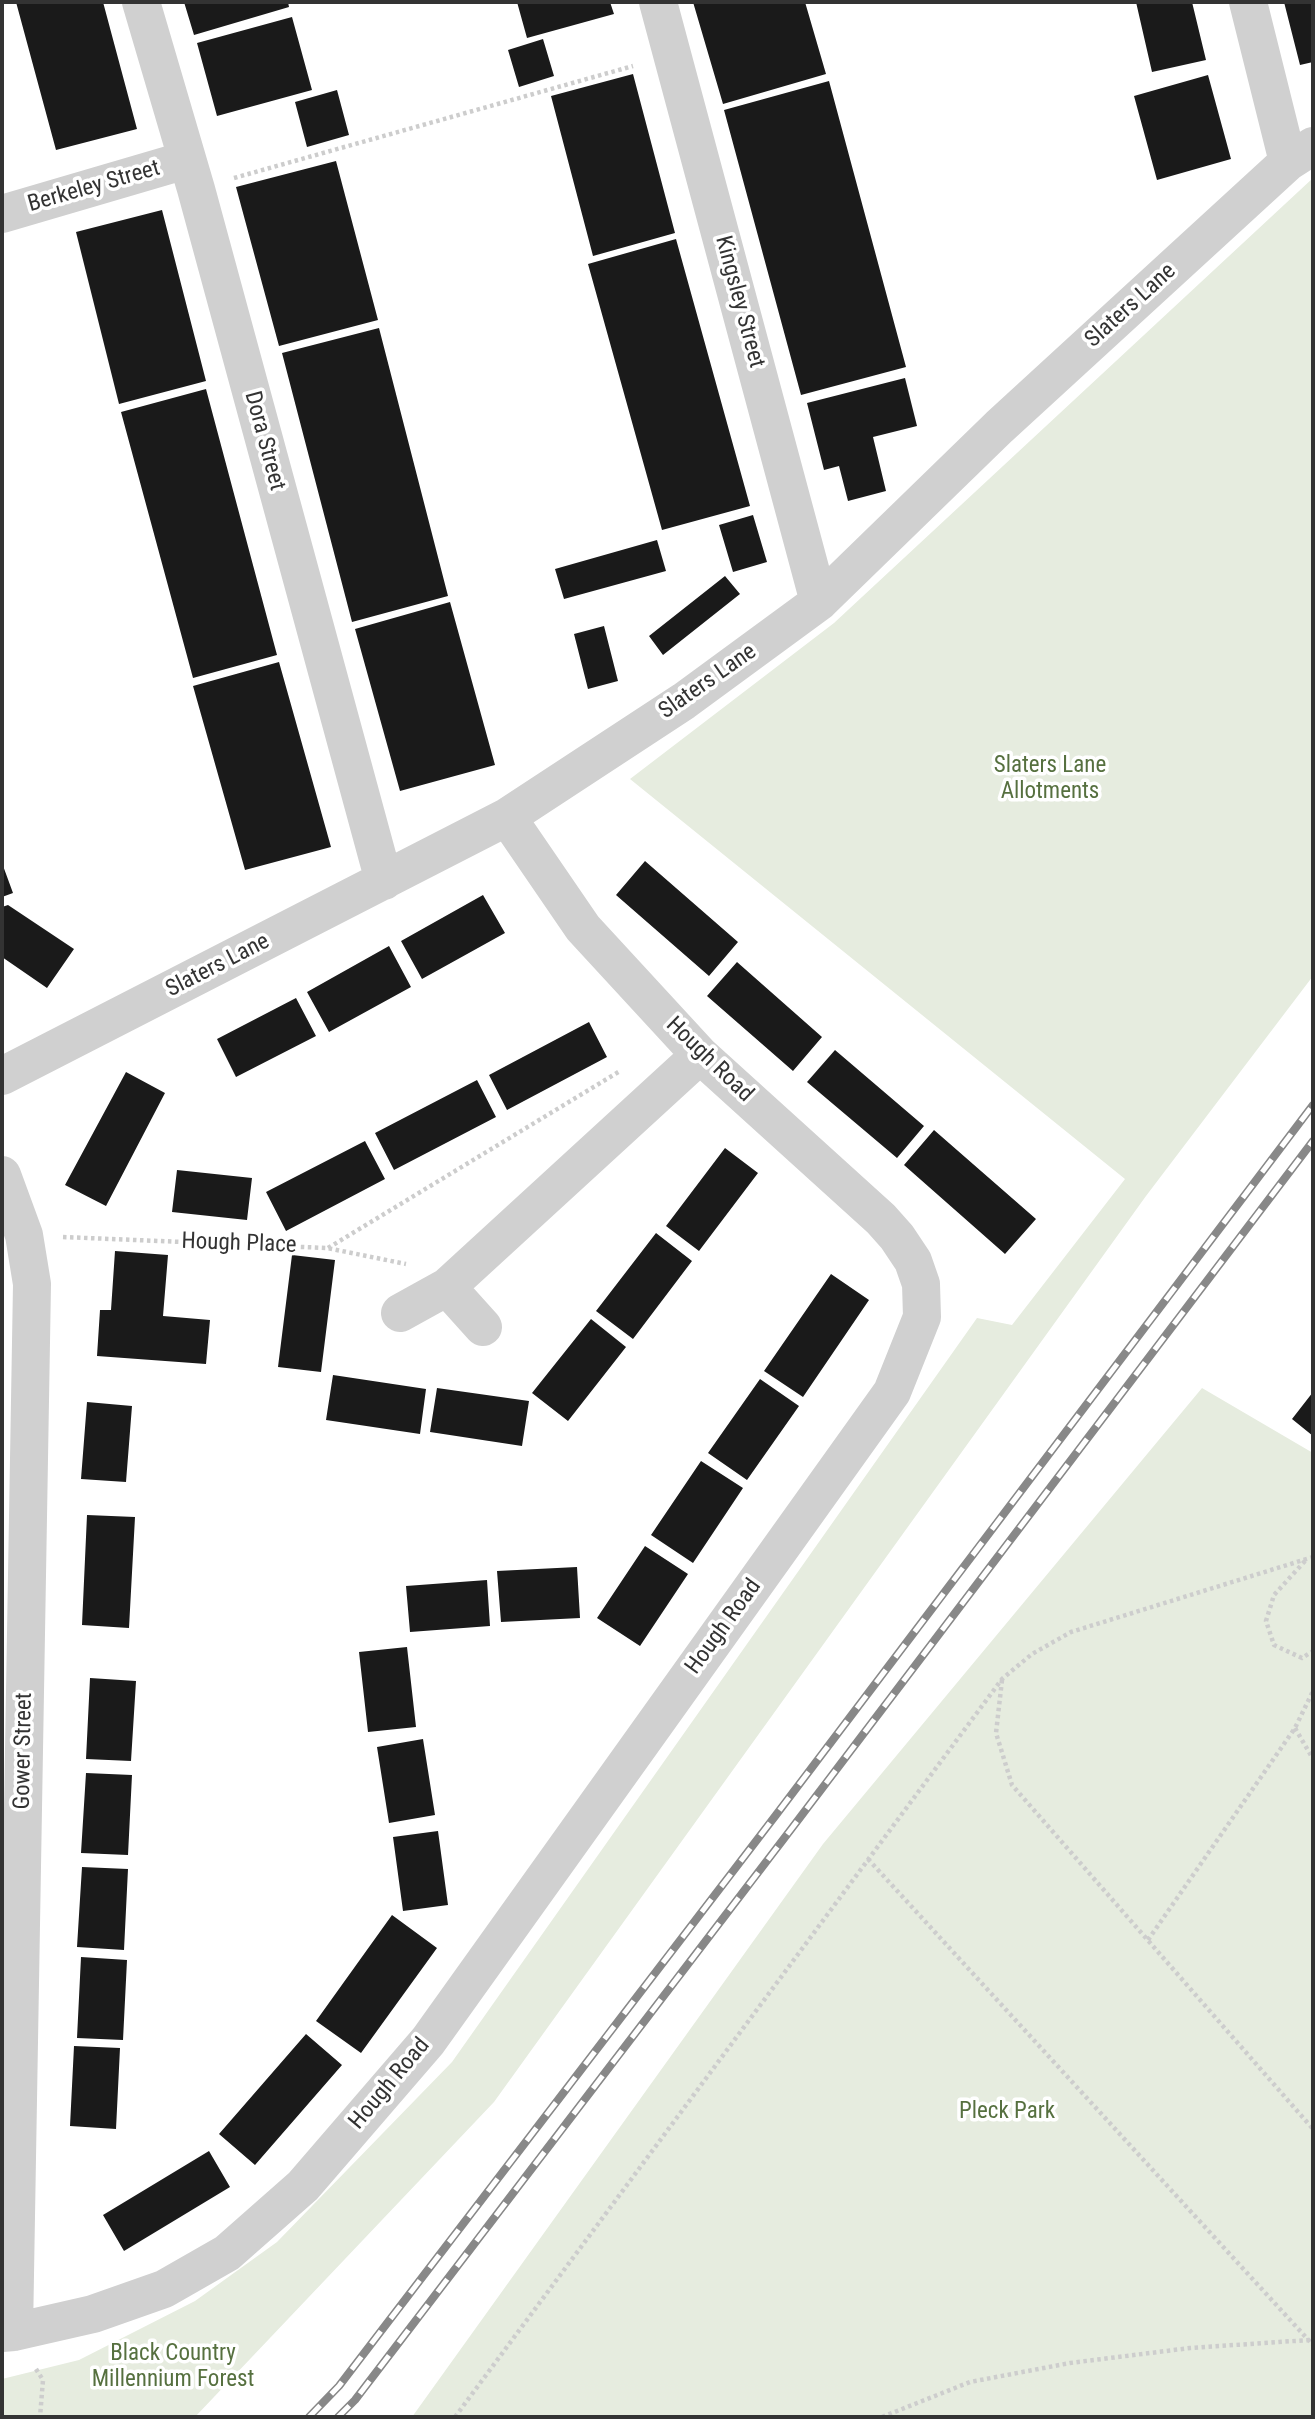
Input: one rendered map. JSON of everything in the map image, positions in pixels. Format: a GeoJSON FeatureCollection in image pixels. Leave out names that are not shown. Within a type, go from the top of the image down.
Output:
{"type":"FeatureCollection","features":[{"type":"Feature","properties":{"kind":"street","name":"Dora Street"},"geometry":{"type":"LineString","coordinates":[[141,2],[191,174],[384,881]]}},
{"type":"Feature","properties":{"kind":"street","name":"Kingsley Street"},"geometry":{"type":"LineString","coordinates":[[658,2],[819,602]]}},
{"type":"Feature","properties":{"kind":"street"},"geometry":{"type":"LineString","coordinates":[[1248,2],[1301,154]]}},
{"type":"Feature","properties":{"kind":"street","name":"Slaters Lane"},"geometry":{"type":"LineString","coordinates":[[2,1076],[507,817],[684,701],[819,602],[999,427],[1301,154]]}},
{"type":"Feature","properties":{"kind":"street","name":"Berkeley Street"},"geometry":{"type":"LineString","coordinates":[[2,214],[191,174]]}},
{"type":"Feature","properties":{"kind":"street","name":"Hough Road"},"geometry":{"type":"LineString","coordinates":[[8,2333],[93,2314],[164,2289],[227,2253],[303,2186],[428,2041],[892,1392],[922,1317],[921,1284],[913,1261],[897,1237],[881,1219],[700,1055],[583,928],[507,817]]}},
{"type":"Feature","properties":{"kind":"street"},"geometry":{"type":"LineString","coordinates":[[400,1313],[447,1287],[700,1055]]}},
{"type":"Feature","properties":{"kind":"street","name":"Gower Street"},"geometry":{"type":"LineString","coordinates":[[2,1175],[13,1241],[32,1284],[8,2333]]}},
{"type":"Feature","properties":{"kind":"street"},"geometry":{"type":"LineString","coordinates":[[447,1287],[483,1327]]}},
{"type":"Feature","properties":{"kind":"path"},"geometry":{"type":"LineString","coordinates":[[191,174],[672,55]]}},
{"type":"Feature","properties":{"kind":"path"},"geometry":{"type":"LineString","coordinates":[[327,1248],[622,1070]]}},
{"type":"Feature","properties":{"kind":"path","name":"Hough Place"},"geometry":{"type":"LineString","coordinates":[[13,1241],[327,1248],[410,1265],[447,1287]]}},
{"type":"Feature","properties":{"kind":"path"},"geometry":{"type":"LineString","coordinates":[[455,2417],[1002,1679],[1032,1654],[1071,1632],[1313,1557]]}},
{"type":"Feature","properties":{"kind":"path"},"geometry":{"type":"LineString","coordinates":[[1306,1560],[1274,1595],[1266,1621],[1274,1645],[1302,1658],[1313,1651]]}},
{"type":"Feature","properties":{"kind":"path"},"geometry":{"type":"LineString","coordinates":[[1002,1679],[996,1733],[1012,1785],[1313,2129]]}},
{"type":"Feature","properties":{"kind":"path"},"geometry":{"type":"LineString","coordinates":[[1148,1940],[1295,1728],[1313,1691]]}},
{"type":"Feature","properties":{"kind":"path"},"geometry":{"type":"LineString","coordinates":[[1295,1728],[1313,1759]]}},
{"type":"Feature","properties":{"kind":"path"},"geometry":{"type":"LineString","coordinates":[[868,1859],[1312,2341]]}},
{"type":"Feature","properties":{"kind":"path"},"geometry":{"type":"LineString","coordinates":[[8,2333],[43,2380],[40,2417]]}},
{"type":"Feature","properties":{"kind":"path"},"geometry":{"type":"LineString","coordinates":[[882,2417],[970,2382],[1070,2363],[1190,2348],[1312,2341]]}},
{"type":"Feature","properties":{"kind":"green space","name":"Slaters Lane Allotments"},"geometry":{"type":"Polygon","coordinates":[[[1313,178],[1313,976],[1146,1196],[494,2102],[195,2417],[2,2417],[2,2379],[79,2360],[195,2301],[277,2242],[452,2062],[977,1318],[1012,1325],[1125,1179],[630,779],[834,623],[1313,178]]]}},
{"type":"Feature","properties":{"kind":"green space","name":"Pleck Park"},"geometry":{"type":"Polygon","coordinates":[[[1202,1388],[1313,1453],[1313,2417],[412,2417],[823,1844],[1202,1388]]]}},
{"type":"Feature","properties":{"kind":"building"},"geometry":{"type":"Polygon","coordinates":[[[16,2],[103,2],[137,129],[56,150],[16,2]]]}},
{"type":"Feature","properties":{"kind":"building"},"geometry":{"type":"Polygon","coordinates":[[[184,2],[288,2],[289,7],[194,35],[184,2]]]}},
{"type":"Feature","properties":{"kind":"building"},"geometry":{"type":"Polygon","coordinates":[[[517,2],[610,2],[614,14],[527,38],[517,2]]]}},
{"type":"Feature","properties":{"kind":"building"},"geometry":{"type":"Polygon","coordinates":[[[693,2],[805,2],[826,74],[723,104],[693,2]]]}},
{"type":"Feature","properties":{"kind":"building"},"geometry":{"type":"Polygon","coordinates":[[[1136,2],[1192,2],[1206,60],[1152,72],[1136,2]]]}},
{"type":"Feature","properties":{"kind":"building"},"geometry":{"type":"Polygon","coordinates":[[[1284,2],[1313,2],[1313,62],[1300,65],[1284,2]]]}},
{"type":"Feature","properties":{"kind":"building"},"geometry":{"type":"Polygon","coordinates":[[[292,17],[312,90],[217,116],[197,43],[292,17]]]}},
{"type":"Feature","properties":{"kind":"building"},"geometry":{"type":"Polygon","coordinates":[[[543,39],[554,76],[519,87],[508,50],[543,39]]]}},
{"type":"Feature","properties":{"kind":"building"},"geometry":{"type":"Polygon","coordinates":[[[633,74],[675,233],[593,256],[551,96],[633,74]]]}},
{"type":"Feature","properties":{"kind":"building"},"geometry":{"type":"Polygon","coordinates":[[[1208,75],[1231,159],[1157,180],[1134,96],[1208,75]]]}},
{"type":"Feature","properties":{"kind":"building"},"geometry":{"type":"Polygon","coordinates":[[[829,81],[906,367],[801,395],[724,110],[829,81]]]}},
{"type":"Feature","properties":{"kind":"building"},"geometry":{"type":"Polygon","coordinates":[[[337,90],[349,135],[307,147],[295,102],[337,90]]]}},
{"type":"Feature","properties":{"kind":"building"},"geometry":{"type":"Polygon","coordinates":[[[336,161],[378,320],[279,346],[236,187],[336,161]]]}},
{"type":"Feature","properties":{"kind":"building"},"geometry":{"type":"Polygon","coordinates":[[[162,210],[206,381],[119,404],[76,232],[162,210]]]}},
{"type":"Feature","properties":{"kind":"building"},"geometry":{"type":"Polygon","coordinates":[[[676,239],[750,506],[662,530],[588,264],[676,239]]]}},
{"type":"Feature","properties":{"kind":"building"},"geometry":{"type":"Polygon","coordinates":[[[379,328],[448,596],[352,622],[282,353],[379,328]]]}},
{"type":"Feature","properties":{"kind":"building"},"geometry":{"type":"Polygon","coordinates":[[[905,378],[917,426],[873,437],[886,491],[848,501],[839,466],[824,470],[807,403],[905,378]]]}},
{"type":"Feature","properties":{"kind":"building"},"geometry":{"type":"Polygon","coordinates":[[[206,389],[277,655],[193,678],[121,412],[206,389]]]}},
{"type":"Feature","properties":{"kind":"building"},"geometry":{"type":"Polygon","coordinates":[[[753,515],[767,562],[733,572],[719,525],[753,515]]]}},
{"type":"Feature","properties":{"kind":"building"},"geometry":{"type":"Polygon","coordinates":[[[657,540],[666,571],[564,599],[555,569],[657,540]]]}},
{"type":"Feature","properties":{"kind":"building"},"geometry":{"type":"Polygon","coordinates":[[[725,576],[740,594],[663,655],[649,636],[725,576]]]}},
{"type":"Feature","properties":{"kind":"building"},"geometry":{"type":"Polygon","coordinates":[[[450,602],[495,765],[400,791],[355,629],[450,602]]]}},
{"type":"Feature","properties":{"kind":"building"},"geometry":{"type":"Polygon","coordinates":[[[604,626],[618,681],[588,689],[574,634],[604,626]]]}},
{"type":"Feature","properties":{"kind":"building"},"geometry":{"type":"Polygon","coordinates":[[[279,662],[331,847],[245,870],[193,686],[279,662]]]}},
{"type":"Feature","properties":{"kind":"building"},"geometry":{"type":"Polygon","coordinates":[[[645,861],[738,942],[709,976],[616,895],[645,861]]]}},
{"type":"Feature","properties":{"kind":"building"},"geometry":{"type":"Polygon","coordinates":[[[2,863],[13,893],[2,897],[2,863]]]}},
{"type":"Feature","properties":{"kind":"building"},"geometry":{"type":"Polygon","coordinates":[[[483,895],[505,933],[422,979],[401,941],[483,895]]]}},
{"type":"Feature","properties":{"kind":"building"},"geometry":{"type":"Polygon","coordinates":[[[8,905],[74,949],[47,988],[2,957],[2,907],[8,905]]]}},
{"type":"Feature","properties":{"kind":"building"},"geometry":{"type":"Polygon","coordinates":[[[389,946],[411,987],[329,1032],[307,992],[389,946]]]}},
{"type":"Feature","properties":{"kind":"building"},"geometry":{"type":"Polygon","coordinates":[[[737,962],[822,1037],[793,1071],[707,996],[737,962]]]}},
{"type":"Feature","properties":{"kind":"building"},"geometry":{"type":"Polygon","coordinates":[[[296,998],[316,1036],[236,1077],[217,1039],[296,998]]]}},
{"type":"Feature","properties":{"kind":"building"},"geometry":{"type":"Polygon","coordinates":[[[589,1022],[607,1057],[507,1110],[489,1075],[589,1022]]]}},
{"type":"Feature","properties":{"kind":"building"},"geometry":{"type":"Polygon","coordinates":[[[835,1050],[924,1126],[897,1158],[807,1082],[835,1050]]]}},
{"type":"Feature","properties":{"kind":"building"},"geometry":{"type":"Polygon","coordinates":[[[126,1072],[165,1093],[106,1206],[65,1185],[126,1072]]]}},
{"type":"Feature","properties":{"kind":"building"},"geometry":{"type":"Polygon","coordinates":[[[477,1080],[496,1117],[394,1170],[375,1133],[477,1080]]]}},
{"type":"Feature","properties":{"kind":"building"},"geometry":{"type":"Polygon","coordinates":[[[934,1130],[1036,1219],[1005,1254],[904,1165],[934,1130]]]}},
{"type":"Feature","properties":{"kind":"building"},"geometry":{"type":"Polygon","coordinates":[[[365,1141],[385,1179],[286,1231],[266,1192],[365,1141]]]}},
{"type":"Feature","properties":{"kind":"building"},"geometry":{"type":"Polygon","coordinates":[[[725,1148],[758,1173],[699,1251],[666,1226],[725,1148]]]}},
{"type":"Feature","properties":{"kind":"building"},"geometry":{"type":"Polygon","coordinates":[[[177,1170],[252,1178],[247,1220],[172,1212],[177,1170]]]}},
{"type":"Feature","properties":{"kind":"building"},"geometry":{"type":"Polygon","coordinates":[[[656,1233],[692,1261],[633,1339],[596,1311],[656,1233]]]}},
{"type":"Feature","properties":{"kind":"building"},"geometry":{"type":"Polygon","coordinates":[[[115,1251],[168,1255],[163,1316],[210,1320],[206,1364],[97,1356],[100,1310],[111,1310],[115,1251]]]}},
{"type":"Feature","properties":{"kind":"building"},"geometry":{"type":"Polygon","coordinates":[[[292,1255],[335,1260],[321,1372],[278,1367],[292,1255]]]}},
{"type":"Feature","properties":{"kind":"building"},"geometry":{"type":"Polygon","coordinates":[[[831,1274],[869,1300],[803,1397],[764,1371],[831,1274]]]}},
{"type":"Feature","properties":{"kind":"building"},"geometry":{"type":"Polygon","coordinates":[[[591,1319],[626,1347],[568,1421],[532,1393],[591,1319]]]}},
{"type":"Feature","properties":{"kind":"building"},"geometry":{"type":"Polygon","coordinates":[[[333,1375],[426,1389],[420,1434],[326,1420],[333,1375]]]}},
{"type":"Feature","properties":{"kind":"building"},"geometry":{"type":"Polygon","coordinates":[[[760,1379],[799,1406],[747,1480],[708,1453],[760,1379]]]}},
{"type":"Feature","properties":{"kind":"building"},"geometry":{"type":"Polygon","coordinates":[[[437,1388],[529,1401],[522,1446],[430,1432],[437,1388]]]}},
{"type":"Feature","properties":{"kind":"building"},"geometry":{"type":"Polygon","coordinates":[[[1313,1392],[1313,1436],[1292,1419],[1313,1392]]]}},
{"type":"Feature","properties":{"kind":"building"},"geometry":{"type":"Polygon","coordinates":[[[87,1402],[132,1406],[126,1482],[81,1479],[87,1402]]]}},
{"type":"Feature","properties":{"kind":"building"},"geometry":{"type":"Polygon","coordinates":[[[701,1461],[743,1488],[693,1563],[651,1535],[701,1461]]]}},
{"type":"Feature","properties":{"kind":"building"},"geometry":{"type":"Polygon","coordinates":[[[87,1515],[135,1517],[129,1628],[82,1625],[87,1515]]]}},
{"type":"Feature","properties":{"kind":"building"},"geometry":{"type":"Polygon","coordinates":[[[645,1546],[688,1574],[640,1646],[597,1618],[645,1546]]]}},
{"type":"Feature","properties":{"kind":"building"},"geometry":{"type":"Polygon","coordinates":[[[577,1567],[580,1618],[501,1622],[497,1571],[577,1567]]]}},
{"type":"Feature","properties":{"kind":"building"},"geometry":{"type":"Polygon","coordinates":[[[487,1580],[490,1626],[410,1632],[406,1586],[487,1580]]]}},
{"type":"Feature","properties":{"kind":"building"},"geometry":{"type":"Polygon","coordinates":[[[407,1647],[416,1727],[368,1732],[359,1652],[407,1647]]]}},
{"type":"Feature","properties":{"kind":"building"},"geometry":{"type":"Polygon","coordinates":[[[90,1678],[136,1681],[131,1761],[86,1759],[90,1678]]]}},
{"type":"Feature","properties":{"kind":"building"},"geometry":{"type":"Polygon","coordinates":[[[423,1739],[435,1815],[389,1823],[377,1747],[423,1739]]]}},
{"type":"Feature","properties":{"kind":"building"},"geometry":{"type":"Polygon","coordinates":[[[86,1773],[132,1775],[128,1855],[81,1853],[86,1773]]]}},
{"type":"Feature","properties":{"kind":"building"},"geometry":{"type":"Polygon","coordinates":[[[438,1831],[448,1905],[403,1911],[393,1837],[438,1831]]]}},
{"type":"Feature","properties":{"kind":"building"},"geometry":{"type":"Polygon","coordinates":[[[82,1867],[128,1869],[124,1950],[77,1947],[82,1867]]]}},
{"type":"Feature","properties":{"kind":"building"},"geometry":{"type":"Polygon","coordinates":[[[392,1915],[437,1948],[361,2053],[316,2021],[392,1915]]]}},
{"type":"Feature","properties":{"kind":"building"},"geometry":{"type":"Polygon","coordinates":[[[81,1957],[127,1960],[123,2040],[77,2038],[81,1957]]]}},
{"type":"Feature","properties":{"kind":"building"},"geometry":{"type":"Polygon","coordinates":[[[306,2034],[342,2065],[255,2165],[219,2134],[306,2034]]]}},
{"type":"Feature","properties":{"kind":"building"},"geometry":{"type":"Polygon","coordinates":[[[74,2046],[120,2048],[116,2129],[70,2126],[74,2046]]]}},
{"type":"Feature","properties":{"kind":"building"},"geometry":{"type":"Polygon","coordinates":[[[209,2151],[230,2187],[124,2251],[103,2215],[209,2151]]]}},
{"type":"Feature","properties":{"kind":"railway"},"geometry":{"type":"LineString","coordinates":[[309,2417],[339,2386],[776,1815],[1313,1105]]}},
{"type":"Feature","properties":{"kind":"railway"},"geometry":{"type":"LineString","coordinates":[[338,2417],[355,2400],[1313,1141]]}},
{"type":"Feature","properties":{"kind":"park label","name":"Black Country Millennium Forest"},"geometry":{"type":"Point","coordinates":[173,2367]}}]}
